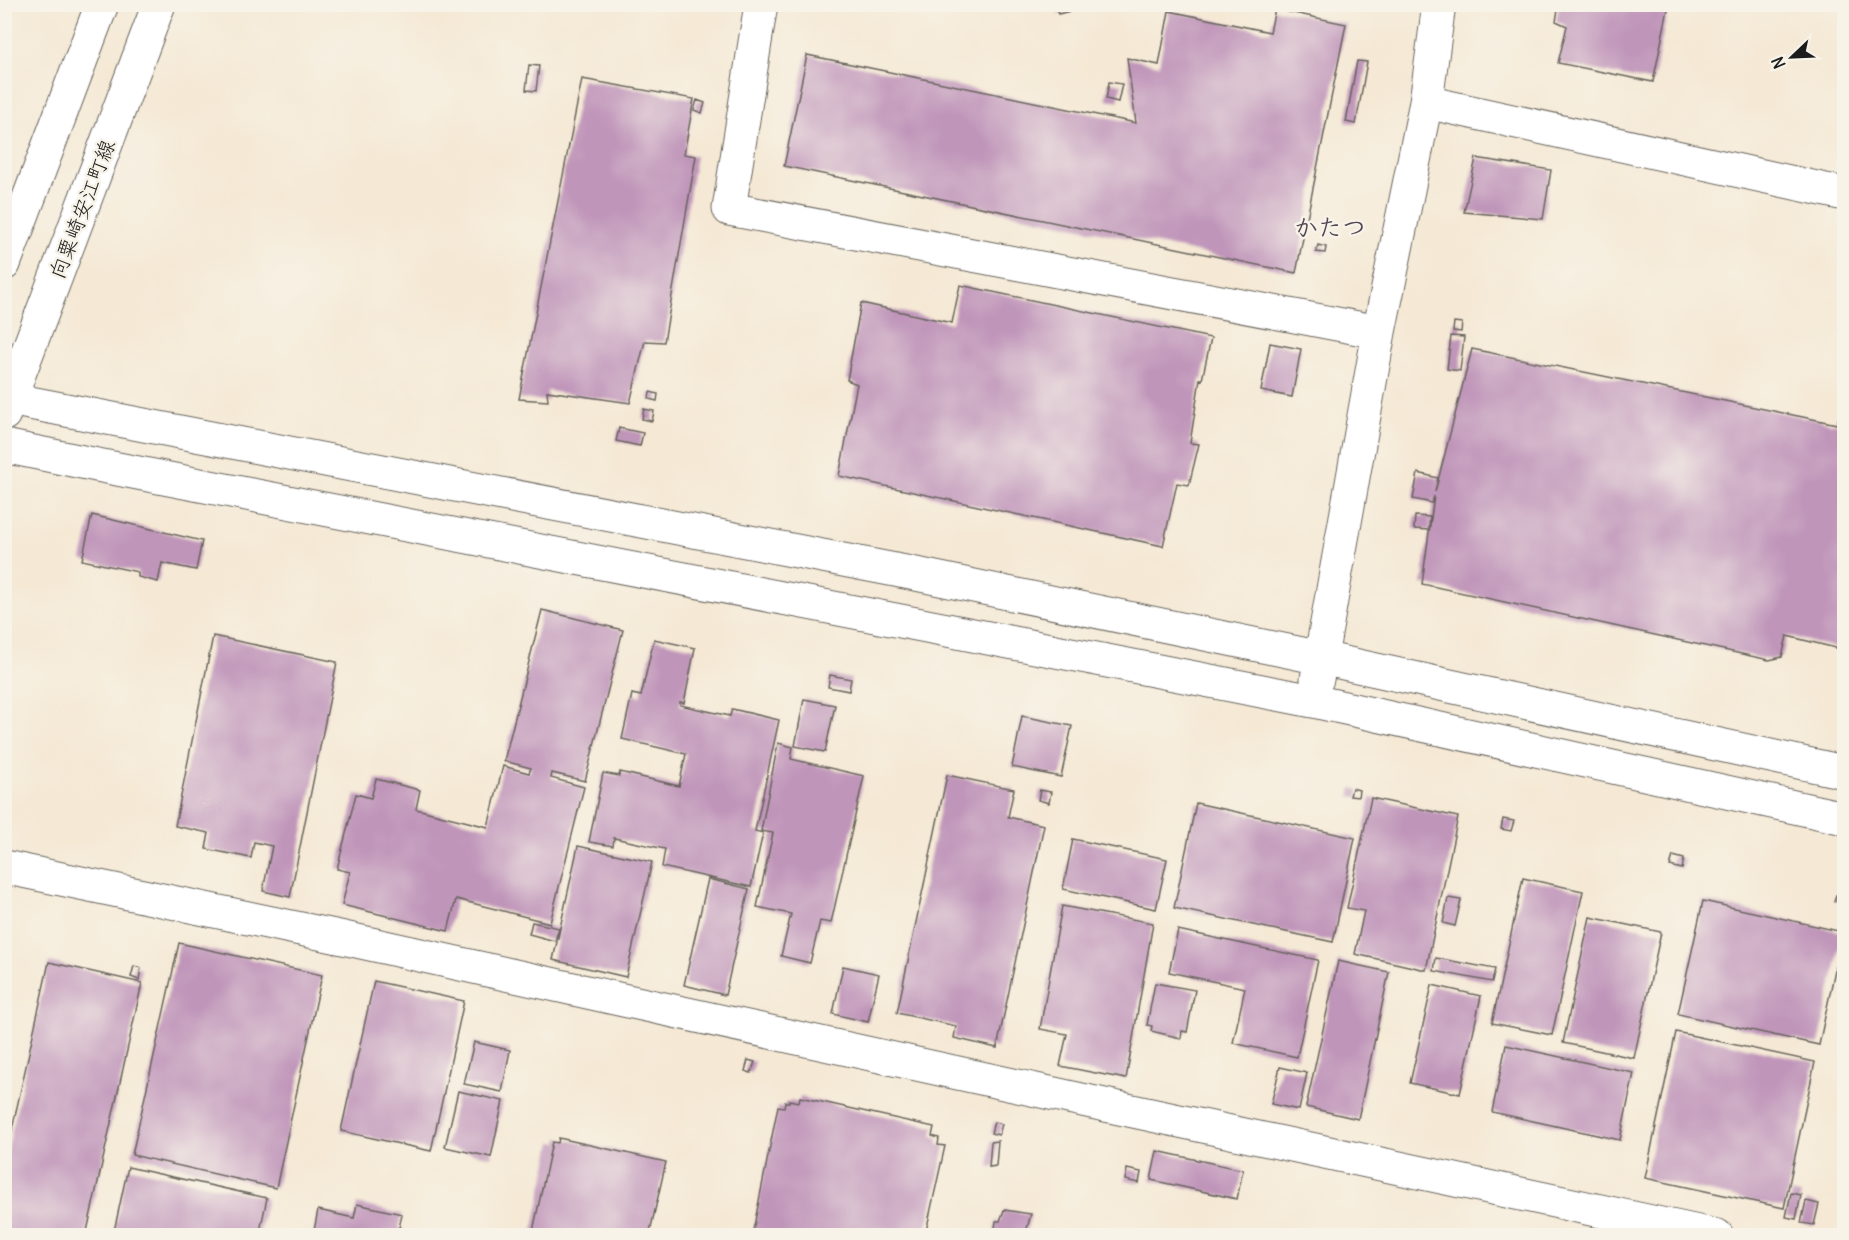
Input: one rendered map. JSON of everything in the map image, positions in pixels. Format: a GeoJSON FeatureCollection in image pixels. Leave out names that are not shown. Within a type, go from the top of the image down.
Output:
{"type":"FeatureCollection","features":[{"type":"Feature","properties":{"kind":"street"},"geometry":{"type":"LineString","coordinates":[[4,264],[102,4]]}},
{"type":"Feature","properties":{"kind":"street","name":"向粟崎安江町線"},"geometry":{"type":"LineString","coordinates":[[7,404],[159,4]]}},
{"type":"Feature","properties":{"kind":"street"},"geometry":{"type":"LineString","coordinates":[[761,4],[729,209],[1379,332]]}},
{"type":"Feature","properties":{"kind":"street"},"geometry":{"type":"LineString","coordinates":[[1313,701],[1379,332],[1426,102],[1439,4]]}},
{"type":"Feature","properties":{"kind":"street"},"geometry":{"type":"LineString","coordinates":[[1426,102],[1845,194]]}},
{"type":"Feature","properties":{"kind":"street"},"geometry":{"type":"LineString","coordinates":[[7,404],[932,577],[1321,658],[1845,772]]}},
{"type":"Feature","properties":{"kind":"street"},"geometry":{"type":"LineString","coordinates":[[4,446],[1313,701],[1845,818]]}},
{"type":"Feature","properties":{"kind":"street"},"geometry":{"type":"LineString","coordinates":[[4,867],[339,937],[1117,1108],[1717,1236]]}},
{"type":"Feature","properties":{"kind":"building"},"geometry":{"type":"Polygon","coordinates":[[[1055,4],[1082,4],[1083,8],[1058,14],[1055,4]]]}},
{"type":"Feature","properties":{"kind":"building"},"geometry":{"type":"Polygon","coordinates":[[[1559,4],[1669,4],[1653,82],[1558,63],[1567,26],[1556,21],[1559,4]]]}},
{"type":"Feature","properties":{"kind":"building"},"geometry":{"type":"Polygon","coordinates":[[[1275,9],[1346,24],[1296,273],[784,166],[807,55],[1136,123],[1127,58],[1159,65],[1169,11],[1270,32],[1275,9]]]}},
{"type":"Feature","properties":{"kind":"building"},"geometry":{"type":"Polygon","coordinates":[[[1357,61],[1367,62],[1356,124],[1346,122],[1357,61]]]}},
{"type":"Feature","properties":{"kind":"building"},"geometry":{"type":"Polygon","coordinates":[[[529,65],[539,66],[536,91],[526,90],[529,65]]]}},
{"type":"Feature","properties":{"kind":"building"},"geometry":{"type":"Polygon","coordinates":[[[582,79],[694,99],[684,154],[696,156],[664,342],[645,341],[630,403],[547,391],[548,401],[519,399],[582,79]]]}},
{"type":"Feature","properties":{"kind":"building"},"geometry":{"type":"Polygon","coordinates":[[[1109,82],[1122,84],[1118,102],[1106,99],[1109,82]]]}},
{"type":"Feature","properties":{"kind":"building"},"geometry":{"type":"Polygon","coordinates":[[[697,100],[705,103],[702,113],[694,110],[697,100]]]}},
{"type":"Feature","properties":{"kind":"building"},"geometry":{"type":"Polygon","coordinates":[[[1476,158],[1551,170],[1543,219],[1464,212],[1476,158]]]}},
{"type":"Feature","properties":{"kind":"building"},"geometry":{"type":"Polygon","coordinates":[[[1318,245],[1326,247],[1325,253],[1316,252],[1318,245]]]}},
{"type":"Feature","properties":{"kind":"building"},"geometry":{"type":"Polygon","coordinates":[[[960,285],[1211,338],[1202,380],[1200,379],[1190,443],[1199,444],[1189,485],[1177,483],[1163,546],[839,476],[857,384],[847,380],[861,303],[952,323],[960,285]]]}},
{"type":"Feature","properties":{"kind":"building"},"geometry":{"type":"Polygon","coordinates":[[[1454,322],[1462,323],[1461,332],[1453,331],[1454,322]]]}},
{"type":"Feature","properties":{"kind":"building"},"geometry":{"type":"Polygon","coordinates":[[[1451,336],[1464,337],[1460,371],[1447,369],[1451,336]]]}},
{"type":"Feature","properties":{"kind":"building"},"geometry":{"type":"Polygon","coordinates":[[[1270,343],[1301,349],[1292,397],[1261,391],[1270,343]]]}},
{"type":"Feature","properties":{"kind":"building"},"geometry":{"type":"Polygon","coordinates":[[[1472,349],[1837,424],[1844,396],[1844,650],[1787,636],[1782,657],[1769,660],[1422,584],[1434,496],[1432,503],[1413,499],[1418,473],[1438,478],[1435,492],[1472,349]]]}},
{"type":"Feature","properties":{"kind":"building"},"geometry":{"type":"Polygon","coordinates":[[[650,392],[658,394],[657,401],[649,399],[650,392]]]}},
{"type":"Feature","properties":{"kind":"building"},"geometry":{"type":"Polygon","coordinates":[[[644,409],[654,411],[652,421],[642,419],[644,409]]]}},
{"type":"Feature","properties":{"kind":"building"},"geometry":{"type":"Polygon","coordinates":[[[619,428],[643,433],[640,446],[616,441],[619,428]]]}},
{"type":"Feature","properties":{"kind":"building"},"geometry":{"type":"Polygon","coordinates":[[[92,515],[202,541],[196,570],[162,563],[158,582],[138,577],[138,572],[82,560],[92,515]]]}},
{"type":"Feature","properties":{"kind":"building"},"geometry":{"type":"Polygon","coordinates":[[[1415,516],[1430,517],[1429,530],[1414,529],[1415,516]]]}},
{"type":"Feature","properties":{"kind":"building"},"geometry":{"type":"Polygon","coordinates":[[[542,610],[623,630],[585,781],[552,773],[551,778],[584,787],[550,923],[456,899],[448,931],[342,905],[350,872],[337,869],[356,794],[371,798],[376,779],[420,790],[416,809],[488,827],[503,766],[529,773],[531,768],[504,761],[542,610]]]}},
{"type":"Feature","properties":{"kind":"building"},"geometry":{"type":"Polygon","coordinates":[[[213,636],[337,662],[290,897],[263,891],[272,846],[254,842],[251,858],[206,849],[209,833],[175,826],[213,636]]]}},
{"type":"Feature","properties":{"kind":"building"},"geometry":{"type":"Polygon","coordinates":[[[654,639],[695,648],[684,703],[680,702],[680,705],[730,716],[732,709],[779,720],[755,831],[763,833],[751,887],[662,867],[665,849],[614,838],[613,846],[589,842],[603,773],[619,776],[620,772],[679,786],[686,754],[622,739],[632,694],[641,696],[654,639]]]}},
{"type":"Feature","properties":{"kind":"building"},"geometry":{"type":"Polygon","coordinates":[[[830,675],[851,679],[849,691],[828,687],[830,675]]]}},
{"type":"Feature","properties":{"kind":"building"},"geometry":{"type":"Polygon","coordinates":[[[804,699],[835,705],[825,752],[795,746],[804,699]]]}},
{"type":"Feature","properties":{"kind":"building"},"geometry":{"type":"Polygon","coordinates":[[[1022,716],[1072,726],[1061,777],[1012,767],[1022,716]]]}},
{"type":"Feature","properties":{"kind":"building"},"geometry":{"type":"Polygon","coordinates":[[[778,743],[793,747],[791,759],[864,776],[831,923],[820,921],[810,963],[781,956],[791,914],[757,907],[773,833],[761,831],[778,743]]]}},
{"type":"Feature","properties":{"kind":"building"},"geometry":{"type":"Polygon","coordinates":[[[947,775],[1014,789],[1008,817],[1044,825],[997,1048],[954,1038],[956,1026],[897,1013],[947,775]]]}},
{"type":"Feature","properties":{"kind":"building"},"geometry":{"type":"Polygon","coordinates":[[[1352,788],[1359,790],[1358,797],[1350,796],[1352,788]]]}},
{"type":"Feature","properties":{"kind":"building"},"geometry":{"type":"Polygon","coordinates":[[[1040,790],[1051,792],[1049,803],[1038,800],[1040,790]]]}},
{"type":"Feature","properties":{"kind":"building"},"geometry":{"type":"Polygon","coordinates":[[[1371,798],[1458,817],[1426,970],[1355,954],[1364,911],[1347,908],[1371,798]]]}},
{"type":"Feature","properties":{"kind":"building"},"geometry":{"type":"Polygon","coordinates":[[[1196,803],[1355,838],[1333,942],[1174,908],[1196,803]]]}},
{"type":"Feature","properties":{"kind":"building"},"geometry":{"type":"Polygon","coordinates":[[[1503,819],[1514,821],[1511,831],[1501,829],[1503,819]]]}},
{"type":"Feature","properties":{"kind":"building"},"geometry":{"type":"Polygon","coordinates":[[[1073,839],[1167,859],[1156,909],[1063,889],[1073,839]]]}},
{"type":"Feature","properties":{"kind":"building"},"geometry":{"type":"Polygon","coordinates":[[[578,846],[652,862],[626,977],[553,960],[578,846]]]}},
{"type":"Feature","properties":{"kind":"building"},"geometry":{"type":"Polygon","coordinates":[[[1673,856],[1684,859],[1682,869],[1670,866],[1673,856]]]}},
{"type":"Feature","properties":{"kind":"building"},"geometry":{"type":"Polygon","coordinates":[[[1523,878],[1583,891],[1552,1035],[1492,1023],[1523,878]]]}},
{"type":"Feature","properties":{"kind":"building"},"geometry":{"type":"Polygon","coordinates":[[[708,879],[749,889],[725,995],[684,985],[708,879]]]}},
{"type":"Feature","properties":{"kind":"building"},"geometry":{"type":"Polygon","coordinates":[[[1836,895],[1844,896],[1844,903],[1834,901],[1836,895]]]}},
{"type":"Feature","properties":{"kind":"building"},"geometry":{"type":"Polygon","coordinates":[[[1448,898],[1461,900],[1455,926],[1443,923],[1448,898]]]}},
{"type":"Feature","properties":{"kind":"building"},"geometry":{"type":"Polygon","coordinates":[[[1703,901],[1843,932],[1819,1045],[1678,1014],[1703,901]]]}},
{"type":"Feature","properties":{"kind":"building"},"geometry":{"type":"Polygon","coordinates":[[[1062,906],[1153,923],[1126,1079],[1060,1066],[1067,1034],[1040,1029],[1062,906]]]}},
{"type":"Feature","properties":{"kind":"building"},"geometry":{"type":"Polygon","coordinates":[[[1590,917],[1661,932],[1634,1058],[1563,1043],[1590,917]]]}},
{"type":"Feature","properties":{"kind":"building"},"geometry":{"type":"Polygon","coordinates":[[[532,922],[559,928],[555,941],[529,934],[532,922]]]}},
{"type":"Feature","properties":{"kind":"building"},"geometry":{"type":"Polygon","coordinates":[[[1178,930],[1318,960],[1297,1057],[1233,1043],[1245,988],[1169,972],[1178,930]]]}},
{"type":"Feature","properties":{"kind":"building"},"geometry":{"type":"Polygon","coordinates":[[[179,943],[322,975],[276,1188],[132,1155],[179,943]]]}},
{"type":"Feature","properties":{"kind":"building"},"geometry":{"type":"Polygon","coordinates":[[[1436,958],[1495,969],[1492,982],[1434,971],[1436,958]]]}},
{"type":"Feature","properties":{"kind":"building"},"geometry":{"type":"Polygon","coordinates":[[[1338,961],[1389,972],[1358,1119],[1306,1107],[1338,961]]]}},
{"type":"Feature","properties":{"kind":"building"},"geometry":{"type":"Polygon","coordinates":[[[49,962],[142,983],[86,1236],[4,1236],[4,1166],[49,962]]]}},
{"type":"Feature","properties":{"kind":"building"},"geometry":{"type":"Polygon","coordinates":[[[134,966],[141,968],[139,980],[131,977],[134,966]]]}},
{"type":"Feature","properties":{"kind":"building"},"geometry":{"type":"Polygon","coordinates":[[[843,966],[879,974],[868,1022],[833,1014],[843,966]]]}},
{"type":"Feature","properties":{"kind":"building"},"geometry":{"type":"Polygon","coordinates":[[[374,981],[464,1001],[431,1151],[341,1131],[374,981]]]}},
{"type":"Feature","properties":{"kind":"building"},"geometry":{"type":"Polygon","coordinates":[[[1155,983],[1195,990],[1187,1032],[1182,1031],[1181,1038],[1151,1031],[1152,1026],[1147,1025],[1155,983]]]}},
{"type":"Feature","properties":{"kind":"building"},"geometry":{"type":"Polygon","coordinates":[[[1432,985],[1481,996],[1460,1094],[1410,1083],[1432,985]]]}},
{"type":"Feature","properties":{"kind":"building"},"geometry":{"type":"Polygon","coordinates":[[[1676,1032],[1815,1062],[1784,1208],[1645,1178],[1676,1032]]]}},
{"type":"Feature","properties":{"kind":"building"},"geometry":{"type":"Polygon","coordinates":[[[474,1042],[510,1050],[502,1092],[464,1084],[474,1042]]]}},
{"type":"Feature","properties":{"kind":"building"},"geometry":{"type":"Polygon","coordinates":[[[1506,1045],[1634,1073],[1620,1140],[1492,1112],[1506,1045]]]}},
{"type":"Feature","properties":{"kind":"building"},"geometry":{"type":"Polygon","coordinates":[[[748,1060],[755,1062],[751,1073],[745,1071],[748,1060]]]}},
{"type":"Feature","properties":{"kind":"building"},"geometry":{"type":"Polygon","coordinates":[[[1280,1067],[1307,1073],[1299,1110],[1271,1104],[1280,1067]]]}},
{"type":"Feature","properties":{"kind":"building"},"geometry":{"type":"Polygon","coordinates":[[[458,1091],[503,1101],[491,1157],[445,1147],[458,1091]]]}},
{"type":"Feature","properties":{"kind":"building"},"geometry":{"type":"Polygon","coordinates":[[[800,1097],[934,1127],[932,1136],[939,1138],[938,1145],[945,1146],[925,1236],[752,1236],[778,1106],[784,1107],[785,1102],[789,1100],[799,1102],[800,1097]]]}},
{"type":"Feature","properties":{"kind":"building"},"geometry":{"type":"Polygon","coordinates":[[[994,1122],[1002,1124],[999,1135],[991,1133],[994,1122]]]}},
{"type":"Feature","properties":{"kind":"building"},"geometry":{"type":"Polygon","coordinates":[[[559,1138],[666,1162],[649,1236],[532,1236],[552,1142],[558,1143],[559,1138]]]}},
{"type":"Feature","properties":{"kind":"building"},"geometry":{"type":"Polygon","coordinates":[[[998,1141],[996,1166],[989,1167],[991,1142],[998,1141]]]}},
{"type":"Feature","properties":{"kind":"building"},"geometry":{"type":"Polygon","coordinates":[[[1157,1151],[1243,1170],[1237,1199],[1151,1180],[1157,1151]]]}},
{"type":"Feature","properties":{"kind":"building"},"geometry":{"type":"Polygon","coordinates":[[[128,1167],[267,1198],[259,1236],[113,1236],[128,1167]]]}},
{"type":"Feature","properties":{"kind":"building"},"geometry":{"type":"Polygon","coordinates":[[[1127,1169],[1141,1172],[1139,1183],[1125,1180],[1127,1169]]]}},
{"type":"Feature","properties":{"kind":"building"},"geometry":{"type":"Polygon","coordinates":[[[1791,1193],[1801,1195],[1796,1219],[1786,1217],[1791,1193]]]}},
{"type":"Feature","properties":{"kind":"building"},"geometry":{"type":"Polygon","coordinates":[[[1806,1201],[1819,1204],[1814,1225],[1801,1223],[1806,1201]]]}},
{"type":"Feature","properties":{"kind":"building"},"geometry":{"type":"Polygon","coordinates":[[[357,1204],[402,1214],[399,1228],[403,1229],[402,1236],[313,1236],[318,1210],[354,1218],[357,1204]]]}},
{"type":"Feature","properties":{"kind":"building"},"geometry":{"type":"Polygon","coordinates":[[[1004,1210],[1031,1214],[1025,1236],[994,1236],[996,1221],[1000,1221],[1004,1210]]]}},
{"type":"Feature","properties":{"kind":"district","name":"かたつ"},"geometry":{"type":"Point","coordinates":[1330,227]}}]}
